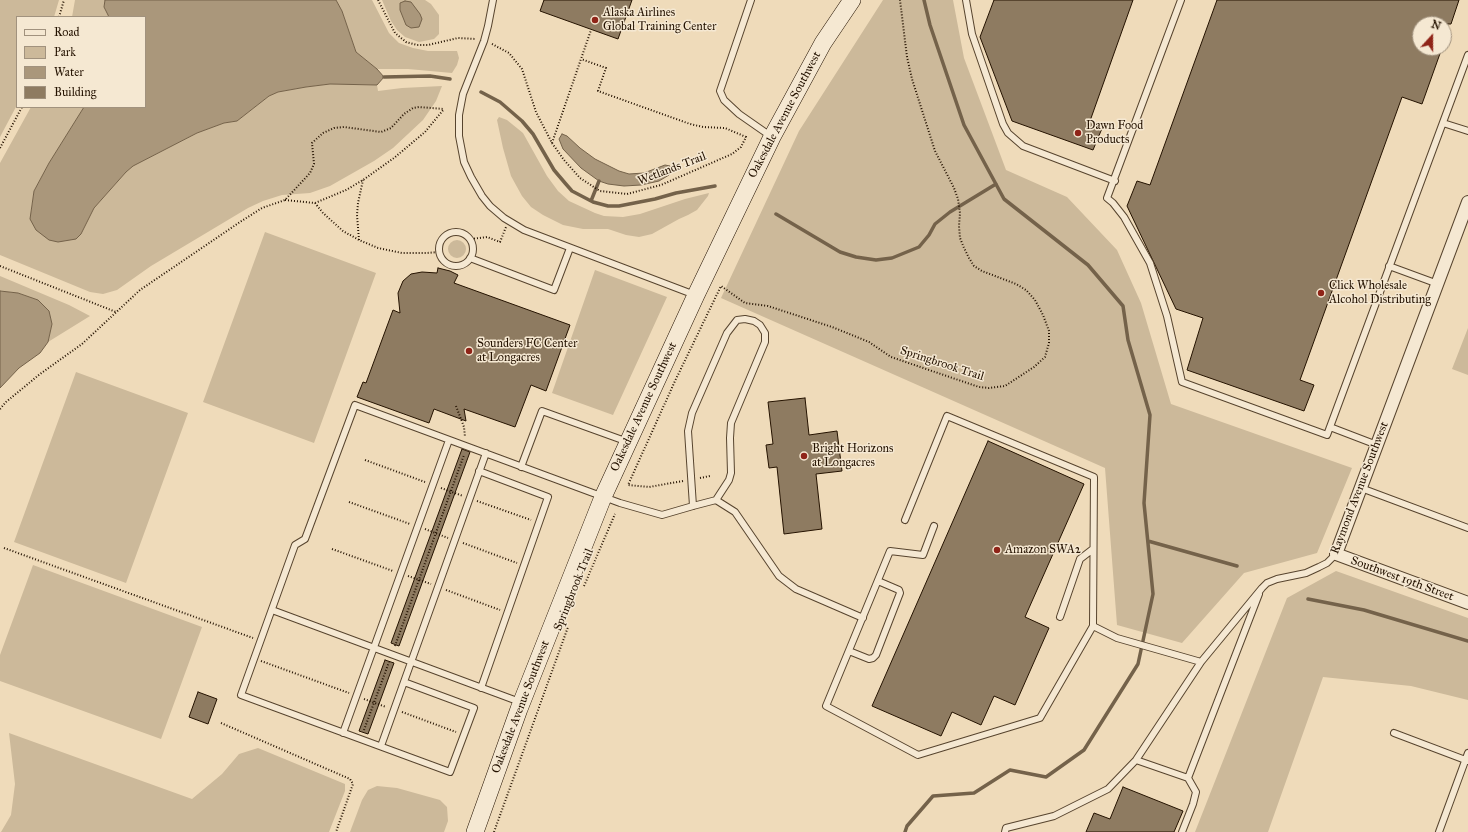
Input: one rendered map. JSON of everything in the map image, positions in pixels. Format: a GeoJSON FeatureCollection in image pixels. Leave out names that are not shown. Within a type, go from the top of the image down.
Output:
{"type":"FeatureCollection","features":[{"type":"Feature","properties":{"kind":"street","name":"Oakesdale Avenue Southwest"},"geometry":{"type":"LineString","coordinates":[[474,832],[521,703],[603,497],[696,295],[772,137],[823,44],[852,0]]}},
{"type":"Feature","properties":{"kind":"street","name":"Raymond Avenue Southwest"},"geometry":{"type":"LineString","coordinates":[[1336,554],[1438,284],[1464,224],[1468,202]]}},
{"type":"Feature","properties":{"kind":"street","name":"Southwest 19th Street"},"geometry":{"type":"LineString","coordinates":[[1336,554],[1468,603]]}},
{"type":"Feature","properties":{"kind":"lane"},"geometry":{"type":"LineString","coordinates":[[493,0],[484,41],[463,94],[458,126],[461,149],[467,170],[482,196],[490,206],[504,218],[524,230],[696,295]]}},
{"type":"Feature","properties":{"kind":"lane"},"geometry":{"type":"LineString","coordinates":[[751,0],[720,91],[724,100],[739,114],[772,137]]}},
{"type":"Feature","properties":{"kind":"lane"},"geometry":{"type":"LineString","coordinates":[[966,0],[972,34],[1003,124],[1008,133],[1023,146],[1115,180]]}},
{"type":"Feature","properties":{"kind":"lane"},"geometry":{"type":"LineString","coordinates":[[1181,0],[1107,198],[1124,217],[1150,263],[1167,316],[1182,382],[1327,435],[1468,55]]}},
{"type":"Feature","properties":{"kind":"lane"},"geometry":{"type":"LineString","coordinates":[[1443,122],[1468,132]]}},
{"type":"Feature","properties":{"kind":"lane"},"geometry":{"type":"LineString","coordinates":[[460,232],[466,234],[471,239],[473,252],[466,263],[459,266],[452,266],[446,263],[442,258],[439,252],[439,245],[447,234],[460,232]]}},
{"type":"Feature","properties":{"kind":"lane"},"geometry":{"type":"LineString","coordinates":[[470,258],[554,290],[570,248]]}},
{"type":"Feature","properties":{"kind":"lane"},"geometry":{"type":"LineString","coordinates":[[1389,266],[1438,284]]}},
{"type":"Feature","properties":{"kind":"lane"},"geometry":{"type":"LineString","coordinates":[[404,682],[474,708],[450,772],[241,695],[295,546],[305,539],[355,405],[603,497],[662,515],[716,500],[729,480],[731,473],[731,423],[765,342],[765,333],[760,325],[754,321],[745,319],[738,320],[727,333],[692,413],[688,431],[694,506]]}},
{"type":"Feature","properties":{"kind":"lane"},"geometry":{"type":"LineString","coordinates":[[521,467],[542,411],[628,442]]}},
{"type":"Feature","properties":{"kind":"lane"},"geometry":{"type":"LineString","coordinates":[[905,520],[947,416],[1094,477],[1092,626],[1040,718],[918,755],[826,706],[890,551],[922,555],[934,526]]}},
{"type":"Feature","properties":{"kind":"lane"},"geometry":{"type":"LineString","coordinates":[[1330,427],[1377,445]]}},
{"type":"Feature","properties":{"kind":"lane"},"geometry":{"type":"LineString","coordinates":[[343,733],[449,440]]}},
{"type":"Feature","properties":{"kind":"lane"},"geometry":{"type":"LineString","coordinates":[[380,746],[486,453]]}},
{"type":"Feature","properties":{"kind":"lane"},"geometry":{"type":"LineString","coordinates":[[479,471],[548,497],[481,688]]}},
{"type":"Feature","properties":{"kind":"lane"},"geometry":{"type":"LineString","coordinates":[[1361,488],[1468,528]]}},
{"type":"Feature","properties":{"kind":"lane"},"geometry":{"type":"LineString","coordinates":[[716,500],[734,512],[779,576],[796,589],[863,618]]}},
{"type":"Feature","properties":{"kind":"lane"},"geometry":{"type":"LineString","coordinates":[[1060,617],[1080,559],[1093,549]]}},
{"type":"Feature","properties":{"kind":"lane","name":"Raymond Avenue Southwest"},"geometry":{"type":"LineString","coordinates":[[1005,832],[1006,828],[1054,816],[1108,789],[1136,760],[1201,662],[1262,588],[1267,583],[1277,579],[1306,573],[1328,563],[1336,554]]}},
{"type":"Feature","properties":{"kind":"lane"},"geometry":{"type":"LineString","coordinates":[[849,651],[869,659],[873,658],[876,654],[900,593],[899,590],[878,581]]}},
{"type":"Feature","properties":{"kind":"lane"},"geometry":{"type":"LineString","coordinates":[[1188,778],[1262,588]]}},
{"type":"Feature","properties":{"kind":"lane"},"geometry":{"type":"LineString","coordinates":[[272,610],[521,703]]}},
{"type":"Feature","properties":{"kind":"lane"},"geometry":{"type":"LineString","coordinates":[[1092,626],[1117,638],[1201,662]]}},
{"type":"Feature","properties":{"kind":"lane"},"geometry":{"type":"LineString","coordinates":[[1394,733],[1467,761]]}},
{"type":"Feature","properties":{"kind":"lane"},"geometry":{"type":"LineString","coordinates":[[1440,832],[1467,761],[1468,754]]}},
{"type":"Feature","properties":{"kind":"lane"},"geometry":{"type":"LineString","coordinates":[[1136,760],[1188,778],[1196,792],[1182,832]]}},
{"type":"Feature","properties":{"kind":"path"},"geometry":{"type":"LineString","coordinates":[[59,16],[64,0]]}},
{"type":"Feature","properties":{"kind":"path","name":"Wetlands Trail"},"geometry":{"type":"LineString","coordinates":[[378,0],[395,33],[406,42],[418,45],[428,45],[458,38],[476,39],[503,49],[518,63],[522,70],[534,108],[552,143],[564,160],[580,178],[593,188],[600,191],[627,194],[661,185],[732,154],[741,147],[746,137],[725,128],[703,127],[690,124],[598,91],[606,68],[581,59]]}},
{"type":"Feature","properties":{"kind":"path","name":"Springbrook Trail"},"geometry":{"type":"LineString","coordinates":[[692,480],[649,487],[628,485],[675,381],[721,286],[745,303],[768,306],[832,327],[868,342],[891,356],[979,387],[989,388],[1005,386],[1034,367],[1045,357],[1049,343],[1049,332],[1043,315],[1035,300],[1026,290],[1016,284],[982,271],[974,266],[964,248],[960,238],[960,213],[958,199],[935,151],[912,79],[907,57],[900,0]]}},
{"type":"Feature","properties":{"kind":"path"},"geometry":{"type":"LineString","coordinates":[[552,143],[591,30]]}},
{"type":"Feature","properties":{"kind":"path"},"geometry":{"type":"LineString","coordinates":[[0,148],[21,108]]}},
{"type":"Feature","properties":{"kind":"path"},"geometry":{"type":"LineString","coordinates":[[0,409],[6,402],[35,379],[82,344],[140,290],[240,222],[262,208],[285,200],[315,203],[346,190],[363,180],[410,146],[425,132],[444,109],[413,108],[404,114],[390,128],[381,132],[366,131],[351,127],[334,128],[328,130],[312,143],[314,164],[310,173],[285,200]]}},
{"type":"Feature","properties":{"kind":"path"},"geometry":{"type":"LineString","coordinates":[[359,240],[357,215],[363,180]]}},
{"type":"Feature","properties":{"kind":"path"},"geometry":{"type":"LineString","coordinates":[[315,203],[333,222],[359,240],[378,248],[414,254],[439,252]]}},
{"type":"Feature","properties":{"kind":"path"},"geometry":{"type":"LineString","coordinates":[[471,239],[488,237],[500,242],[506,227]]}},
{"type":"Feature","properties":{"kind":"path"},"geometry":{"type":"LineString","coordinates":[[0,266],[116,312]]}},
{"type":"Feature","properties":{"kind":"path"},"geometry":{"type":"LineString","coordinates":[[364,730],[466,450],[464,427],[456,406]]}},
{"type":"Feature","properties":{"kind":"path"},"geometry":{"type":"LineString","coordinates":[[365,460],[539,523]]}},
{"type":"Feature","properties":{"kind":"path"},"geometry":{"type":"LineString","coordinates":[[692,480],[710,476]]}},
{"type":"Feature","properties":{"kind":"path"},"geometry":{"type":"LineString","coordinates":[[349,502],[524,565]]}},
{"type":"Feature","properties":{"kind":"path","name":"Springbrook Trail"},"geometry":{"type":"LineString","coordinates":[[583,589],[615,514]]}},
{"type":"Feature","properties":{"kind":"path"},"geometry":{"type":"LineString","coordinates":[[4,548],[261,641]]}},
{"type":"Feature","properties":{"kind":"path"},"geometry":{"type":"LineString","coordinates":[[332,548],[508,612]]}},
{"type":"Feature","properties":{"kind":"path","name":"Springbrook Trail"},"geometry":{"type":"LineString","coordinates":[[494,832],[568,626]]}},
{"type":"Feature","properties":{"kind":"path"},"geometry":{"type":"LineString","coordinates":[[221,723],[350,779],[353,784],[336,832]]}},
{"type":"Feature","properties":{"kind":"green space"},"geometry":{"type":"Polygon","coordinates":[[[0,0],[59,0],[54,16],[16,16],[16,107],[0,137],[0,0]]]}},
{"type":"Feature","properties":{"kind":"green space"},"geometry":{"type":"Polygon","coordinates":[[[75,0],[105,0],[104,7],[108,16],[72,16],[75,0]]]}},
{"type":"Feature","properties":{"kind":"green space"},"geometry":{"type":"Polygon","coordinates":[[[336,0],[372,0],[389,33],[399,43],[428,51],[457,51],[459,58],[457,65],[452,73],[408,69],[377,69],[356,52],[342,11],[336,0]]]}},
{"type":"Feature","properties":{"kind":"green space"},"geometry":{"type":"Polygon","coordinates":[[[382,0],[425,0],[431,4],[439,15],[439,34],[434,39],[419,42],[405,37],[397,30],[391,21],[382,0]]]}},
{"type":"Feature","properties":{"kind":"green space"},"geometry":{"type":"Polygon","coordinates":[[[883,0],[953,0],[964,58],[1006,170],[1067,197],[1117,250],[1141,303],[1171,404],[1352,468],[1317,553],[1244,573],[1182,643],[1117,625],[1105,468],[721,298],[799,131],[883,0]]]}},
{"type":"Feature","properties":{"kind":"green space"},"geometry":{"type":"Polygon","coordinates":[[[330,84],[377,85],[378,91],[442,86],[436,101],[423,120],[393,148],[374,161],[330,186],[310,193],[282,195],[248,208],[151,266],[117,290],[103,294],[90,292],[0,255],[0,163],[30,108],[83,108],[49,163],[34,191],[31,211],[76,239],[81,234],[94,208],[133,166],[197,133],[224,123],[237,121],[269,96],[278,92],[330,84]]]}},
{"type":"Feature","properties":{"kind":"green space"},"geometry":{"type":"Polygon","coordinates":[[[499,117],[507,120],[523,133],[547,176],[558,191],[569,201],[595,213],[604,216],[623,217],[640,214],[685,199],[709,193],[708,196],[697,210],[652,234],[639,237],[626,235],[608,229],[583,229],[563,225],[531,207],[522,196],[511,176],[497,120],[499,117]]]}},
{"type":"Feature","properties":{"kind":"green space"},"geometry":{"type":"Polygon","coordinates":[[[265,232],[376,273],[314,443],[203,402],[265,232]]]}},
{"type":"Feature","properties":{"kind":"green space"},"geometry":{"type":"Polygon","coordinates":[[[453,240],[461,240],[466,245],[464,256],[461,258],[453,258],[448,253],[448,245],[453,240]]]}},
{"type":"Feature","properties":{"kind":"green space"},"geometry":{"type":"Polygon","coordinates":[[[595,270],[667,297],[613,415],[552,393],[595,270]]]}},
{"type":"Feature","properties":{"kind":"green space"},"geometry":{"type":"Polygon","coordinates":[[[0,276],[69,305],[90,316],[48,342],[52,324],[48,311],[38,300],[18,293],[0,291],[0,276]]]}},
{"type":"Feature","properties":{"kind":"green space"},"geometry":{"type":"Polygon","coordinates":[[[1468,328],[1468,375],[1452,369],[1468,328]]]}},
{"type":"Feature","properties":{"kind":"green space"},"geometry":{"type":"Polygon","coordinates":[[[76,372],[188,413],[126,583],[14,542],[76,372]]]}},
{"type":"Feature","properties":{"kind":"green space"},"geometry":{"type":"Polygon","coordinates":[[[33,565],[202,627],[161,739],[0,681],[0,655],[33,565]]]}},
{"type":"Feature","properties":{"kind":"green space"},"geometry":{"type":"Polygon","coordinates":[[[1336,571],[1468,618],[1468,700],[1411,686],[1323,677],[1268,832],[1195,832],[1287,598],[1336,571]]]}},
{"type":"Feature","properties":{"kind":"green space"},"geometry":{"type":"Polygon","coordinates":[[[9,733],[192,799],[222,774],[239,754],[258,748],[345,784],[345,791],[329,832],[1,832],[11,815],[15,784],[9,733]]]}},
{"type":"Feature","properties":{"kind":"green space"},"geometry":{"type":"Polygon","coordinates":[[[377,786],[397,788],[440,800],[447,807],[448,821],[444,832],[350,832],[362,800],[368,790],[377,786]]]}},
{"type":"Feature","properties":{"kind":"water"},"geometry":{"type":"Polygon","coordinates":[[[105,0],[336,0],[342,11],[356,52],[377,69],[384,77],[377,85],[330,84],[278,92],[269,96],[237,121],[224,123],[197,133],[133,166],[94,208],[81,234],[76,239],[58,242],[49,240],[36,230],[30,219],[34,191],[49,163],[83,108],[146,108],[146,16],[108,16],[104,7],[105,0]]]}},
{"type":"Feature","properties":{"kind":"water"},"geometry":{"type":"Polygon","coordinates":[[[405,1],[411,2],[420,14],[422,19],[419,27],[411,28],[406,25],[400,10],[400,3],[405,1]]]}},
{"type":"Feature","properties":{"kind":"water"},"geometry":{"type":"Polygon","coordinates":[[[562,134],[567,136],[595,159],[619,171],[629,174],[644,173],[665,165],[670,166],[672,171],[669,175],[659,181],[641,185],[624,186],[599,181],[581,168],[563,149],[559,139],[562,134]]]}},
{"type":"Feature","properties":{"kind":"water"},"geometry":{"type":"Polygon","coordinates":[[[0,291],[18,293],[38,300],[49,311],[52,324],[48,342],[40,353],[19,368],[0,388],[0,291]]]}},
{"type":"Feature","properties":{"kind":"building","name":"Alaska Airlines Global Training Center"},"geometry":{"type":"Polygon","coordinates":[[[544,0],[632,0],[618,39],[540,11],[544,0]]]}},
{"type":"Feature","properties":{"kind":"building"},"geometry":{"type":"Polygon","coordinates":[[[994,0],[1133,0],[1090,121],[1103,126],[1093,150],[1012,121],[980,37],[994,0]]]}},
{"type":"Feature","properties":{"kind":"building"},"geometry":{"type":"Polygon","coordinates":[[[1217,0],[1459,0],[1452,21],[1452,16],[1412,16],[1412,56],[1439,56],[1422,104],[1402,97],[1300,380],[1314,385],[1304,411],[1187,370],[1203,318],[1176,309],[1127,206],[1137,181],[1150,185],[1217,0]]]}},
{"type":"Feature","properties":{"kind":"building","name":"Sounders FC Center at Longacres"},"geometry":{"type":"Polygon","coordinates":[[[438,268],[458,275],[454,283],[570,325],[546,391],[531,385],[515,427],[464,409],[466,421],[434,409],[429,423],[357,397],[363,382],[366,383],[393,310],[400,313],[398,293],[403,281],[411,274],[422,272],[437,273],[438,268]]]}},
{"type":"Feature","properties":{"kind":"building","name":"Bright Horizons at Longacres"},"geometry":{"type":"Polygon","coordinates":[[[805,398],[809,435],[837,431],[842,471],[816,474],[822,529],[784,534],[777,467],[769,468],[766,445],[773,444],[768,402],[805,398]]]}},
{"type":"Feature","properties":{"kind":"building","name":"Amazon SWA2"},"geometry":{"type":"Polygon","coordinates":[[[988,441],[1084,484],[1025,617],[1049,628],[1015,705],[994,696],[981,725],[952,712],[941,736],[872,706],[988,441]]]}},
{"type":"Feature","properties":{"kind":"building"},"geometry":{"type":"Polygon","coordinates":[[[462,449],[470,452],[399,646],[391,643],[462,449]]]}},
{"type":"Feature","properties":{"kind":"building"},"geometry":{"type":"Polygon","coordinates":[[[385,660],[394,663],[368,734],[359,731],[385,660]]]}},
{"type":"Feature","properties":{"kind":"building"},"geometry":{"type":"Polygon","coordinates":[[[198,692],[217,699],[208,724],[189,717],[198,692]]]}},
{"type":"Feature","properties":{"kind":"building"},"geometry":{"type":"Polygon","coordinates":[[[1123,787],[1183,811],[1174,832],[1086,832],[1094,813],[1110,819],[1123,787]]]}},
{"type":"Feature","properties":{"kind":"waterway"},"geometry":{"type":"LineString","coordinates":[[905,832],[907,826],[933,796],[974,793],[1010,770],[1046,777],[1084,750],[1138,664],[1153,594],[1144,503],[1150,415],[1128,340],[1123,306],[1088,265],[1004,199],[964,125],[930,25],[924,0]]}},
{"type":"Feature","properties":{"kind":"waterway"},"geometry":{"type":"LineString","coordinates":[[384,77],[430,76],[450,79]]}},
{"type":"Feature","properties":{"kind":"waterway"},"geometry":{"type":"LineString","coordinates":[[481,92],[500,102],[522,121],[533,134],[554,170],[572,191],[593,202],[608,206],[619,206],[715,186]]}},
{"type":"Feature","properties":{"kind":"waterway"},"geometry":{"type":"LineString","coordinates":[[591,201],[599,181]]}},
{"type":"Feature","properties":{"kind":"waterway"},"geometry":{"type":"LineString","coordinates":[[776,214],[840,252],[856,257],[876,260],[892,258],[919,247],[929,235],[935,224],[950,212],[996,184]]}},
{"type":"Feature","properties":{"kind":"waterway"},"geometry":{"type":"LineString","coordinates":[[1148,541],[1237,566]]}},
{"type":"Feature","properties":{"kind":"waterway"},"geometry":{"type":"LineString","coordinates":[[1308,599],[1364,610],[1468,641]]}},
{"type":"Feature","properties":{"kind":"place","name":"Alaska Airlines Global Training Center"},"geometry":{"type":"Point","coordinates":[595,20]}},
{"type":"Feature","properties":{"kind":"place","name":"Dawn Food Products"},"geometry":{"type":"Point","coordinates":[1078,133]}},
{"type":"Feature","properties":{"kind":"place","name":"Click Wholesale Alcohol Distributing"},"geometry":{"type":"Point","coordinates":[1321,293]}},
{"type":"Feature","properties":{"kind":"place","name":"Sounders FC Center at Longacres"},"geometry":{"type":"Point","coordinates":[469,351]}},
{"type":"Feature","properties":{"kind":"place","name":"Bright Horizons at Longacres"},"geometry":{"type":"Point","coordinates":[804,456]}},
{"type":"Feature","properties":{"kind":"place","name":"Amazon SWA2"},"geometry":{"type":"Point","coordinates":[997,550]}}]}
